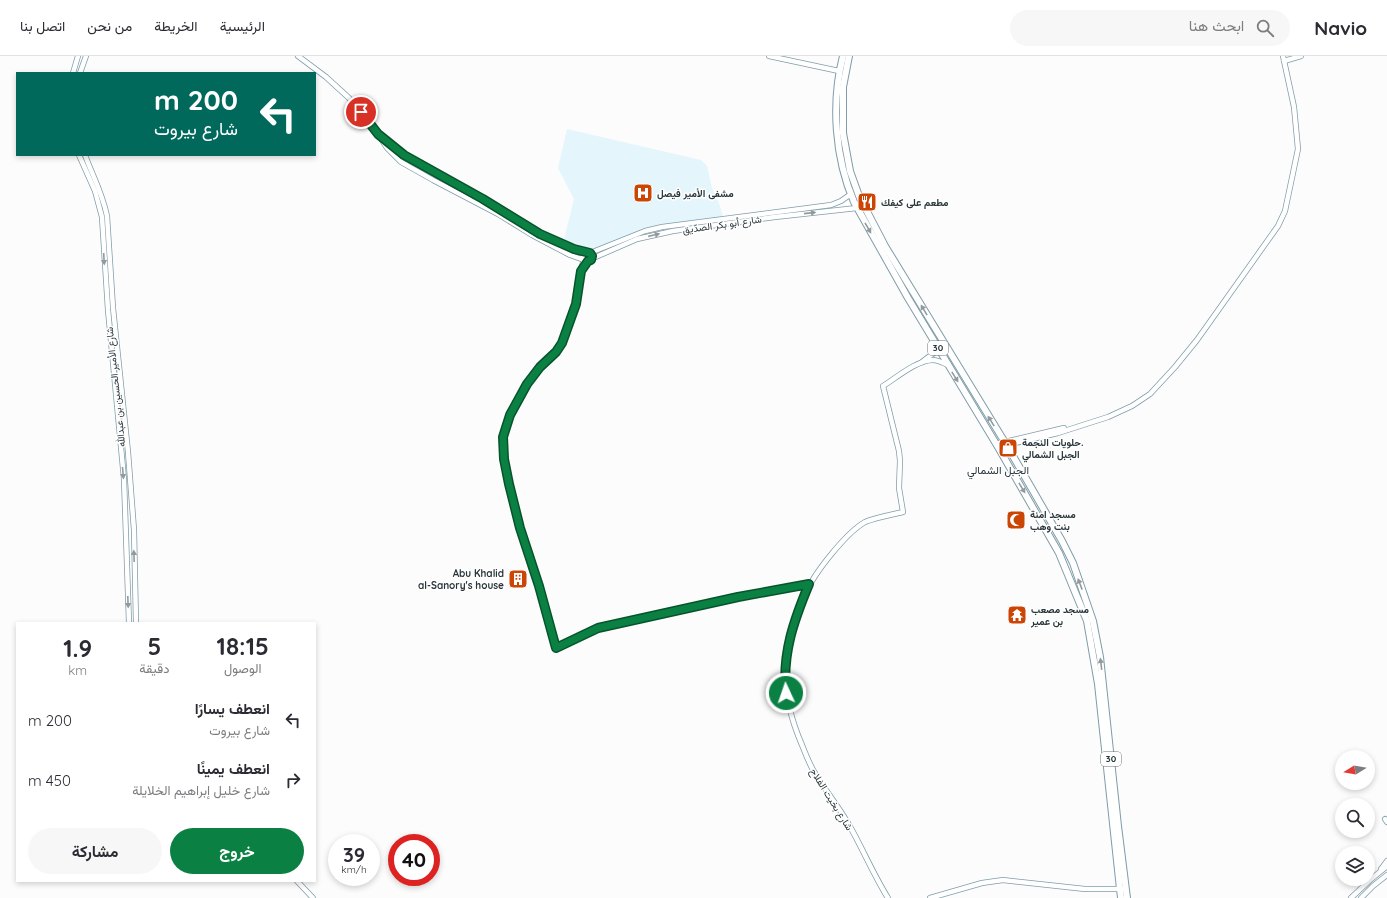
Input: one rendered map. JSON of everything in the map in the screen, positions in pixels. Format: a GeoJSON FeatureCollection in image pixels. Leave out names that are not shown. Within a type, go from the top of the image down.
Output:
{"type":"FeatureCollection","features":[{"type":"Feature","properties":{"kind":"main road","name":"30"},"geometry":{"type":"LineString","coordinates":[[843,56],[839,71],[836,94],[836,111],[841,161],[850,194],[948,365],[1059,553],[1082,608],[1088,626],[1104,721],[1127,898]]}},
{"type":"Feature","properties":{"kind":"main road","name":"30"},"geometry":{"type":"LineString","coordinates":[[849,56],[843,87],[842,119],[845,150],[854,185],[885,246],[1006,443],[1062,541],[1083,592],[1093,620],[1098,641],[1104,721]]}},
{"type":"Feature","properties":{"kind":"main road"},"geometry":{"type":"LineString","coordinates":[[848,188],[854,185]]}},
{"type":"Feature","properties":{"kind":"main road","name":"30"},"geometry":{"type":"LineString","coordinates":[[1106,736],[1121,898]]}},
{"type":"Feature","properties":{"kind":"street"},"geometry":{"type":"LineString","coordinates":[[72,72],[78,56]]}},
{"type":"Feature","properties":{"kind":"street"},"geometry":{"type":"LineString","coordinates":[[80,72],[86,56]]}},
{"type":"Feature","properties":{"kind":"street"},"geometry":{"type":"LineString","coordinates":[[298,56],[326,77],[349,98],[378,134],[387,148],[396,157],[416,171],[498,214],[543,241],[570,254],[587,260]]}},
{"type":"Feature","properties":{"kind":"street"},"geometry":{"type":"LineString","coordinates":[[769,56],[839,71]]}},
{"type":"Feature","properties":{"kind":"street"},"geometry":{"type":"LineString","coordinates":[[997,446],[1058,433],[1072,427],[1118,413],[1150,394],[1161,384],[1197,340],[1278,226],[1285,211],[1298,149],[1294,107],[1283,59],[1301,56]]}},
{"type":"Feature","properties":{"kind":"street"},"geometry":{"type":"LineString","coordinates":[[378,134],[404,155],[483,199],[540,234],[588,253]]}},
{"type":"Feature","properties":{"kind":"street","name":"شارع الأمير الحسين بن عبدالله"},"geometry":{"type":"LineString","coordinates":[[80,156],[98,190],[102,217],[108,310],[122,453],[129,622]]}},
{"type":"Feature","properties":{"kind":"street","name":"شارع الأمير الحسين بن عبدالله"},"geometry":{"type":"LineString","coordinates":[[85,156],[107,216],[112,308],[128,452],[134,530],[136,622]]}},
{"type":"Feature","properties":{"kind":"street","name":"شارع أبو بكر الصدّيق"},"geometry":{"type":"LineString","coordinates":[[588,253],[652,230],[831,205],[841,201],[850,194]]}},
{"type":"Feature","properties":{"kind":"street","name":"شارع أبو بكر الصدّيق"},"geometry":{"type":"LineString","coordinates":[[587,260],[637,239],[673,231],[775,217],[857,208]]}},
{"type":"Feature","properties":{"kind":"street"},"geometry":{"type":"LineString","coordinates":[[588,253],[587,260],[581,271],[576,304],[564,338],[556,352],[540,367],[527,384],[510,415],[504,432],[503,442],[506,469],[520,528],[556,648],[598,628],[738,597],[809,584]]}},
{"type":"Feature","properties":{"kind":"street"},"geometry":{"type":"LineString","coordinates":[[587,260],[583,256],[588,253]]}},
{"type":"Feature","properties":{"kind":"street"},"geometry":{"type":"LineString","coordinates":[[921,363],[939,349]]}},
{"type":"Feature","properties":{"kind":"street"},"geometry":{"type":"LineString","coordinates":[[921,363],[934,360],[948,365]]}},
{"type":"Feature","properties":{"kind":"street","name":"شارع بخيت الفلاح"},"geometry":{"type":"LineString","coordinates":[[888,898],[848,823],[816,775],[789,711],[784,679],[786,657],[794,624],[809,584],[822,566],[860,526],[870,520],[903,512],[899,488],[899,451],[883,386],[921,363]]}},
{"type":"Feature","properties":{"kind":"street"},"geometry":{"type":"LineString","coordinates":[[122,453],[128,452]]}},
{"type":"Feature","properties":{"kind":"street"},"geometry":{"type":"LineString","coordinates":[[1377,874],[1387,860]]}},
{"type":"Feature","properties":{"kind":"street"},"geometry":{"type":"LineString","coordinates":[[1351,898],[1387,866]]}},
{"type":"Feature","properties":{"kind":"street"},"geometry":{"type":"LineString","coordinates":[[1361,898],[1387,875]]}},
{"type":"Feature","properties":{"kind":"street"},"geometry":{"type":"LineString","coordinates":[[930,898],[982,883],[1003,880],[1085,889],[1120,889]]}},
{"type":"Feature","properties":{"kind":"street"},"geometry":{"type":"LineString","coordinates":[[298,882],[313,898]]}},
{"type":"Feature","properties":{"kind":"shaded area","name":"مشفى الأمير فيصل"},"geometry":{"type":"Polygon","coordinates":[[[567,129],[701,160],[707,166],[712,188],[719,203],[723,217],[644,228],[593,250],[564,240],[574,199],[558,168],[567,129]]]}},
{"type":"Feature","properties":{"kind":"place","name":"مشفى الأمير فيصل"},"geometry":{"type":"Point","coordinates":[643,193]}},
{"type":"Feature","properties":{"kind":"place","name":"مطعم على كيفك"},"geometry":{"type":"Point","coordinates":[867,202]}},
{"type":"Feature","properties":{"kind":"place","name":"حلويات النجمة. الجبل الشمالي"},"geometry":{"type":"Point","coordinates":[1008,448]}},
{"type":"Feature","properties":{"kind":"place","name":"مسجد امنة بنت وهب"},"geometry":{"type":"Point","coordinates":[1016,520]}},
{"type":"Feature","properties":{"kind":"place","name":"Abu Khalid al-Sanory's house"},"geometry":{"type":"Point","coordinates":[518,579]}},
{"type":"Feature","properties":{"kind":"place","name":"مسجد مصعب بن عمير"},"geometry":{"type":"Point","coordinates":[1017,615]}},
{"type":"Feature","properties":{"kind":"district","name":"الجبل الشمالي"},"geometry":{"type":"Point","coordinates":[998,470]}},
{"type":"Feature","properties":{"kind":"route"},"geometry":{"type":"LineString","coordinates":[[361,112],[378,134],[415,162],[483,199],[521,224],[574,249],[586,253],[588,252],[592,256],[591,260],[588,261],[581,271],[576,304],[560,348],[536,371],[527,384],[510,415],[503,437],[504,459],[514,505],[548,616],[556,648],[591,630],[598,628],[738,597],[809,584],[794,624],[786,657],[784,679],[786,693]]}}]}
